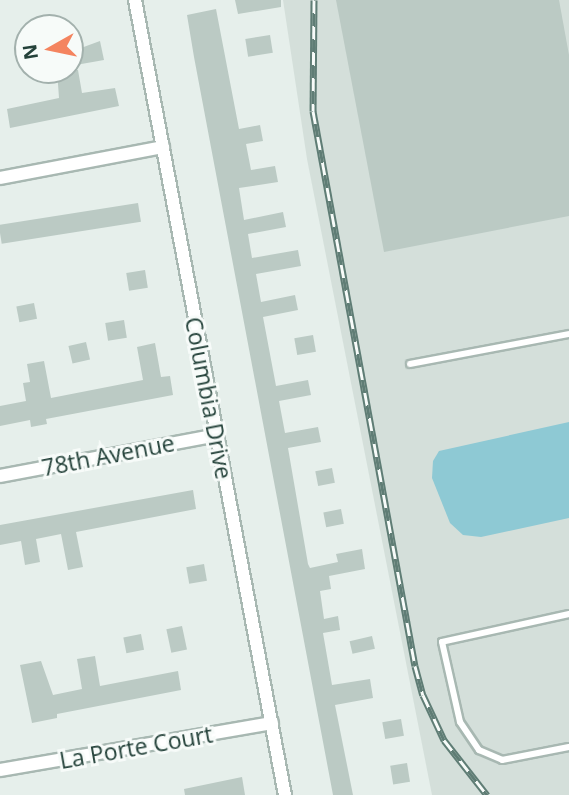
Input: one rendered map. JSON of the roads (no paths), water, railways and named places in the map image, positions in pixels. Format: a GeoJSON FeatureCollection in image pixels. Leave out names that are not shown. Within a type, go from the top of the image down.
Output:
{"type":"FeatureCollection","features":[{"type":"Feature","properties":{"kind":"street","name":"Columbia Drive"},"geometry":{"type":"LineString","coordinates":[[135,0],[285,795]]}},
{"type":"Feature","properties":{"kind":"street"},"geometry":{"type":"LineString","coordinates":[[0,178],[163,147]]}},
{"type":"Feature","properties":{"kind":"street","name":"78th Avenue"},"geometry":{"type":"LineString","coordinates":[[0,476],[216,435]]}},
{"type":"Feature","properties":{"kind":"street","name":"La Porte Court"},"geometry":{"type":"LineString","coordinates":[[0,770],[272,723]]}},
{"type":"Feature","properties":{"kind":"lane"},"geometry":{"type":"LineString","coordinates":[[410,365],[569,334]]}},
{"type":"Feature","properties":{"kind":"lane"},"geometry":{"type":"LineString","coordinates":[[569,614],[442,642],[460,722],[479,750],[502,760],[569,747]]}},
{"type":"Feature","properties":{"kind":"water"},"geometry":{"type":"Polygon","coordinates":[[[569,422],[569,518],[481,537],[463,535],[450,523],[432,478],[433,461],[439,451],[569,422]]]}},
{"type":"Feature","properties":{"kind":"railway"},"geometry":{"type":"LineString","coordinates":[[314,0],[313,111],[415,666],[423,695],[444,740],[487,795]]}}]}
